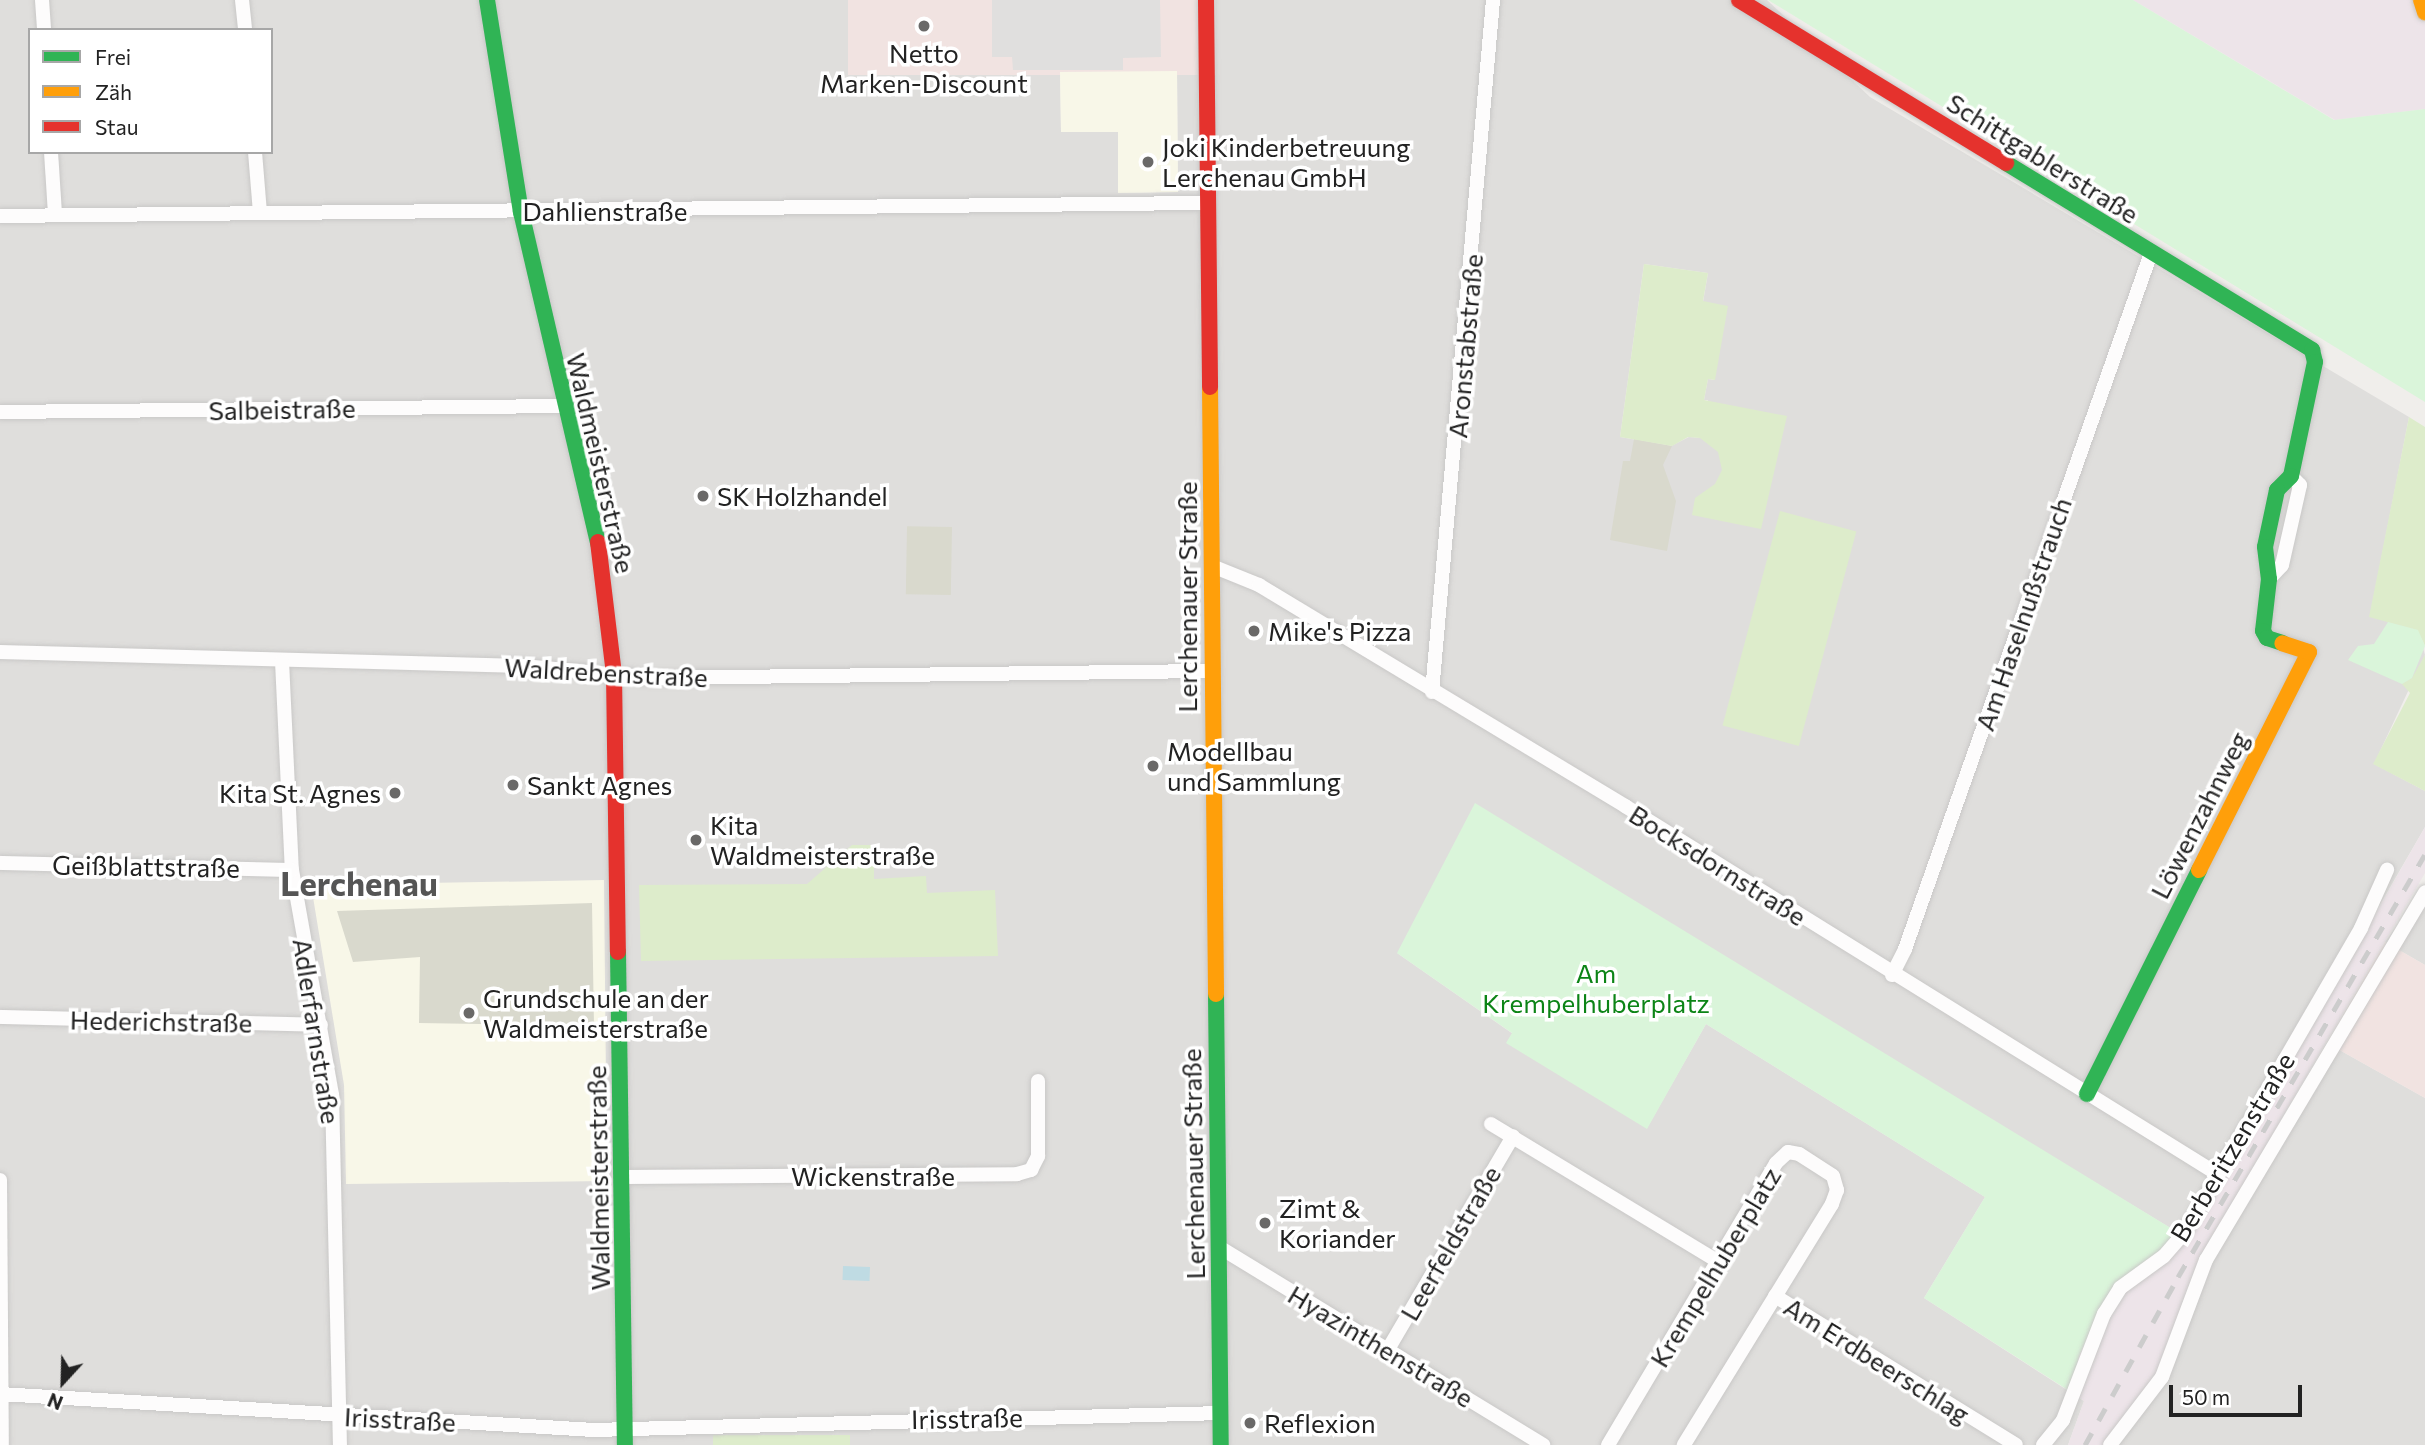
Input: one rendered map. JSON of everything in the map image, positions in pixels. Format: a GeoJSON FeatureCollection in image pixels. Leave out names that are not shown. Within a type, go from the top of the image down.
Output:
{"type":"FeatureCollection","features":[{"type":"Feature","properties":{"kind":"street"},"geometry":{"type":"LineString","coordinates":[[42,0],[44,28]]}},
{"type":"Feature","properties":{"kind":"street"},"geometry":{"type":"LineString","coordinates":[[242,0],[244,28]]}},
{"type":"Feature","properties":{"kind":"street","name":"Waldmeisterstraße"},"geometry":{"type":"LineString","coordinates":[[487,0],[521,212],[563,405],[600,548],[614,674],[624,1177],[625,1445]]}},
{"type":"Feature","properties":{"kind":"street","name":"Lerchenauer Straße"},"geometry":{"type":"LineString","coordinates":[[1206,0],[1221,1445]]}},
{"type":"Feature","properties":{"kind":"street","name":"Aronstabstraße"},"geometry":{"type":"LineString","coordinates":[[1432,692],[1493,0]]}},
{"type":"Feature","properties":{"kind":"street","name":"Schittgablerstraße"},"geometry":{"type":"LineString","coordinates":[[1739,0],[2312,350],[2315,362]]}},
{"type":"Feature","properties":{"kind":"street"},"geometry":{"type":"LineString","coordinates":[[2421,0],[2425,12]]}},
{"type":"Feature","properties":{"kind":"street"},"geometry":{"type":"LineString","coordinates":[[51,154],[55,215]]}},
{"type":"Feature","properties":{"kind":"street"},"geometry":{"type":"LineString","coordinates":[[255,154],[260,212]]}},
{"type":"Feature","properties":{"kind":"street","name":"Dahlienstraße"},"geometry":{"type":"LineString","coordinates":[[0,216],[1209,203]]}},
{"type":"Feature","properties":{"kind":"street","name":"Am Haselnußstrauch"},"geometry":{"type":"LineString","coordinates":[[1892,975],[1905,949],[2151,253]]}},
{"type":"Feature","properties":{"kind":"street","name":"Löwenzahnweg"},"geometry":{"type":"LineString","coordinates":[[2087,1094],[2234,794],[2309,652],[2267,638],[2263,631],[2269,579],[2264,565],[2267,534],[2277,489],[2291,476],[2315,362]]}},
{"type":"Feature","properties":{"kind":"street","name":"Salbeistraße"},"geometry":{"type":"LineString","coordinates":[[0,412],[563,405]]}},
{"type":"Feature","properties":{"kind":"street","name":"Bocksdornstraße"},"geometry":{"type":"LineString","coordinates":[[1212,566],[1259,585],[1432,692],[1625,806],[1892,975],[2219,1175]]}},
{"type":"Feature","properties":{"kind":"street","name":"Waldrebenstraße"},"geometry":{"type":"LineString","coordinates":[[0,652],[523,666],[663,678],[1212,671]]}},
{"type":"Feature","properties":{"kind":"street","name":"Adlerfarnstraße"},"geometry":{"type":"LineString","coordinates":[[282,661],[292,870],[332,1095],[340,1445]]}},
{"type":"Feature","properties":{"kind":"street","name":"Geißblattstraße"},"geometry":{"type":"LineString","coordinates":[[0,863],[292,870]]}},
{"type":"Feature","properties":{"kind":"street","name":"Berberitzenstraße"},"geometry":{"type":"LineString","coordinates":[[2043,1445],[2063,1420],[2092,1339],[2120,1288],[2164,1255],[2186,1232],[2361,928],[2387,870]]}},
{"type":"Feature","properties":{"kind":"street","name":"Berberitzenstraße"},"geometry":{"type":"LineString","coordinates":[[2110,1445],[2162,1377],[2206,1261],[2425,892]]}},
{"type":"Feature","properties":{"kind":"street","name":"Hederichstraße"},"geometry":{"type":"LineString","coordinates":[[0,1017],[321,1025]]}},
{"type":"Feature","properties":{"kind":"street","name":"Wickenstraße"},"geometry":{"type":"LineString","coordinates":[[624,1177],[1017,1174],[1031,1170],[1038,1156],[1038,1080]]}},
{"type":"Feature","properties":{"kind":"street"},"geometry":{"type":"LineString","coordinates":[[1491,1124],[1717,1261]]}},
{"type":"Feature","properties":{"kind":"street","name":"Leerfeldstraße"},"geometry":{"type":"LineString","coordinates":[[1387,1350],[1513,1136]]}},
{"type":"Feature","properties":{"kind":"street","name":"Krempelhuberplatz"},"geometry":{"type":"LineString","coordinates":[[1608,1445],[1776,1163],[1788,1152],[1812,1162],[1833,1176],[1837,1190],[1684,1445]]}},
{"type":"Feature","properties":{"kind":"street"},"geometry":{"type":"LineString","coordinates":[[0,1180],[2,1445]]}},
{"type":"Feature","properties":{"kind":"street","name":"Hyazinthenstraße"},"geometry":{"type":"LineString","coordinates":[[1219,1247],[1543,1445]]}},
{"type":"Feature","properties":{"kind":"street","name":"Am Erdbeerschlag"},"geometry":{"type":"LineString","coordinates":[[1775,1296],[2015,1445]]}},
{"type":"Feature","properties":{"kind":"street","name":"Irisstraße"},"geometry":{"type":"LineString","coordinates":[[1,1394],[594,1430],[625,1427],[1221,1413]]}},
{"type":"Feature","properties":{"kind":"shaded area","name":"Lerchenau"},"geometry":{"type":"Polygon","coordinates":[[[0,0],[848,0],[849,75],[1060,72],[1061,132],[1118,131],[1119,193],[1178,192],[1177,71],[1215,70],[1216,0],[1767,0],[1870,97],[2409,417],[2370,616],[2418,630],[2425,655],[2374,764],[2425,791],[2425,827],[2187,1238],[1876,1050],[1397,953],[1513,1034],[1507,1043],[1647,1128],[1706,1024],[1985,1197],[1924,1298],[2084,1401],[2068,1445],[0,1445],[0,0]],[[1644,264],[1620,437],[1671,446],[1689,437],[1700,438],[1708,400],[1704,400],[1708,379],[1715,380],[1703,302],[1708,273],[1644,264]]]}},
{"type":"Feature","properties":{"kind":"shaded area"},"geometry":{"type":"Polygon","coordinates":[[[848,0],[1216,0],[1216,75],[848,75],[848,0]]]}},
{"type":"Feature","properties":{"kind":"shaded area"},"geometry":{"type":"Polygon","coordinates":[[[992,0],[1160,0],[1161,57],[1123,58],[1123,70],[1013,70],[1012,57],[992,57],[992,0]]]}},
{"type":"Feature","properties":{"kind":"shaded area"},"geometry":{"type":"Polygon","coordinates":[[[2133,0],[2425,0],[2425,109],[2335,120],[2133,0]]]}},
{"type":"Feature","properties":{"kind":"shaded area","name":"Joki Kinderbetreuung Lerchenau GmbH"},"geometry":{"type":"Polygon","coordinates":[[[1177,71],[1178,192],[1118,193],[1118,132],[1061,132],[1060,72],[1177,71]]]}},
{"type":"Feature","properties":{"kind":"shaded area"},"geometry":{"type":"Polygon","coordinates":[[[1634,439],[1672,446],[1663,465],[1676,501],[1667,551],[1610,540],[1623,461],[1630,461],[1634,439]]]}},
{"type":"Feature","properties":{"kind":"shaded area"},"geometry":{"type":"Polygon","coordinates":[[[907,526],[952,527],[951,595],[906,594],[907,526]]]}},
{"type":"Feature","properties":{"kind":"shaded area"},"geometry":{"type":"Polygon","coordinates":[[[2425,827],[2425,873],[2202,1255],[2159,1376],[2103,1445],[2068,1445],[2084,1401],[2071,1392],[2074,1373],[2093,1324],[2122,1289],[2173,1255],[2308,1032],[2425,827]]]}},
{"type":"Feature","properties":{"kind":"shaded area","name":"Grundschule an der Waldmeisterstraße"},"geometry":{"type":"Polygon","coordinates":[[[604,880],[607,1181],[346,1184],[344,1085],[311,885],[604,880]]]}},
{"type":"Feature","properties":{"kind":"shaded area"},"geometry":{"type":"Polygon","coordinates":[[[2425,888],[2425,965],[2385,942],[2425,888]]]}},
{"type":"Feature","properties":{"kind":"shaded area"},"geometry":{"type":"Polygon","coordinates":[[[592,903],[594,1026],[419,1023],[420,957],[353,962],[337,911],[592,903]]]}},
{"type":"Feature","properties":{"kind":"shaded area"},"geometry":{"type":"Polygon","coordinates":[[[2385,942],[2425,965],[2425,1098],[2327,1043],[2385,942]]]}},
{"type":"Feature","properties":{"kind":"shaded area"},"geometry":{"type":"Polygon","coordinates":[[[2327,1043],[2425,1098],[2425,1445],[2103,1445],[2202,1255],[2327,1043]]]}},
{"type":"Feature","properties":{"kind":"green space"},"geometry":{"type":"Polygon","coordinates":[[[1768,0],[2133,0],[2334,120],[2425,109],[2425,402],[1768,0]]]}},
{"type":"Feature","properties":{"kind":"green space"},"geometry":{"type":"Polygon","coordinates":[[[1644,264],[1708,273],[1703,301],[1728,306],[1715,380],[1708,379],[1704,400],[1787,416],[1761,529],[1692,515],[1695,498],[1715,484],[1722,470],[1718,452],[1700,438],[1688,437],[1672,446],[1620,437],[1644,264]]]}},
{"type":"Feature","properties":{"kind":"green space"},"geometry":{"type":"Polygon","coordinates":[[[2409,417],[2425,427],[2425,646],[2417,630],[2369,617],[2409,417]]]}},
{"type":"Feature","properties":{"kind":"green space"},"geometry":{"type":"Polygon","coordinates":[[[1780,511],[1856,531],[1799,746],[1723,725],[1780,511]]]}},
{"type":"Feature","properties":{"kind":"green space"},"geometry":{"type":"Polygon","coordinates":[[[2388,622],[2418,630],[2425,646],[2412,678],[2402,684],[2348,660],[2358,646],[2374,644],[2388,622]]]}},
{"type":"Feature","properties":{"kind":"green space"},"geometry":{"type":"Polygon","coordinates":[[[2425,655],[2425,791],[2373,764],[2410,693],[2402,684],[2412,678],[2425,655]]]}},
{"type":"Feature","properties":{"kind":"green space","name":"Am Krempelhuberplatz"},"geometry":{"type":"Polygon","coordinates":[[[1475,803],[2187,1238],[2122,1289],[2093,1324],[2079,1356],[2071,1392],[1924,1298],[1985,1197],[1706,1024],[1647,1129],[1506,1043],[1512,1033],[1397,953],[1475,803]]]}},
{"type":"Feature","properties":{"kind":"green space"},"geometry":{"type":"Polygon","coordinates":[[[852,845],[874,845],[874,879],[926,876],[927,893],[995,890],[998,956],[641,961],[639,885],[807,884],[852,845]]]}},
{"type":"Feature","properties":{"kind":"green space"},"geometry":{"type":"Polygon","coordinates":[[[713,1435],[850,1435],[850,1445],[713,1445],[713,1435]]]}},
{"type":"Feature","properties":{"kind":"water"},"geometry":{"type":"Polygon","coordinates":[[[843,1266],[870,1267],[869,1281],[843,1280],[843,1266]]]}},
{"type":"Feature","properties":{"kind":"railway"},"geometry":{"type":"LineString","coordinates":[[2085,1445],[2178,1277],[2425,855]]}},
{"type":"Feature","properties":{"kind":"traffic: fast"},"geometry":{"type":"LineString","coordinates":[[487,0],[521,212],[598,542]]}},
{"type":"Feature","properties":{"kind":"traffic: fast"},"geometry":{"type":"LineString","coordinates":[[2006,163],[2312,350],[2315,362],[2291,476],[2277,490],[2265,547],[2269,579],[2263,631],[2267,638],[2282,643]]}},
{"type":"Feature","properties":{"kind":"traffic: fast"},"geometry":{"type":"LineString","coordinates":[[2087,1094],[2199,870]]}},
{"type":"Feature","properties":{"kind":"traffic: fast"},"geometry":{"type":"LineString","coordinates":[[618,952],[625,1445]]}},
{"type":"Feature","properties":{"kind":"traffic: fast"},"geometry":{"type":"LineString","coordinates":[[1216,994],[1221,1445]]}},
{"type":"Feature","properties":{"kind":"traffic: slow"},"geometry":{"type":"LineString","coordinates":[[2421,0],[2425,12]]}},
{"type":"Feature","properties":{"kind":"traffic: slow"},"geometry":{"type":"LineString","coordinates":[[1210,387],[1216,994]]}},
{"type":"Feature","properties":{"kind":"traffic: slow"},"geometry":{"type":"LineString","coordinates":[[2199,870],[2309,652],[2282,643]]}},
{"type":"Feature","properties":{"kind":"traffic: jam"},"geometry":{"type":"LineString","coordinates":[[1206,0],[1210,387]]}},
{"type":"Feature","properties":{"kind":"traffic: jam"},"geometry":{"type":"LineString","coordinates":[[1739,0],[2006,163]]}},
{"type":"Feature","properties":{"kind":"traffic: jam"},"geometry":{"type":"LineString","coordinates":[[598,542],[614,674],[618,952]]}},
{"type":"Feature","properties":{"kind":"place","name":"Netto Marken-Discount"},"geometry":{"type":"Point","coordinates":[924,26]}},
{"type":"Feature","properties":{"kind":"place","name":"Joki Kinderbetreuung Lerchenau GmbH"},"geometry":{"type":"Point","coordinates":[1148,162]}},
{"type":"Feature","properties":{"kind":"place","name":"SK Holzhandel"},"geometry":{"type":"Point","coordinates":[703,496]}},
{"type":"Feature","properties":{"kind":"place","name":"Mike's Pizza"},"geometry":{"type":"Point","coordinates":[1254,631]}},
{"type":"Feature","properties":{"kind":"place","name":"Modellbau und Sammlung"},"geometry":{"type":"Point","coordinates":[1153,766]}},
{"type":"Feature","properties":{"kind":"place","name":"Sankt Agnes"},"geometry":{"type":"Point","coordinates":[513,785]}},
{"type":"Feature","properties":{"kind":"place","name":"Kita St. Agnes"},"geometry":{"type":"Point","coordinates":[395,793]}},
{"type":"Feature","properties":{"kind":"place","name":"Kita Waldmeisterstraße"},"geometry":{"type":"Point","coordinates":[696,840]}},
{"type":"Feature","properties":{"kind":"place","name":"Grundschule an der Waldmeisterstraße"},"geometry":{"type":"Point","coordinates":[469,1013]}},
{"type":"Feature","properties":{"kind":"place","name":"Zimt & Koriander"},"geometry":{"type":"Point","coordinates":[1265,1223]}},
{"type":"Feature","properties":{"kind":"place","name":"Reflexion"},"geometry":{"type":"Point","coordinates":[1250,1423]}},
{"type":"Feature","properties":{"kind":"district","name":"Lerchenau"},"geometry":{"type":"Point","coordinates":[359,883]}}]}
